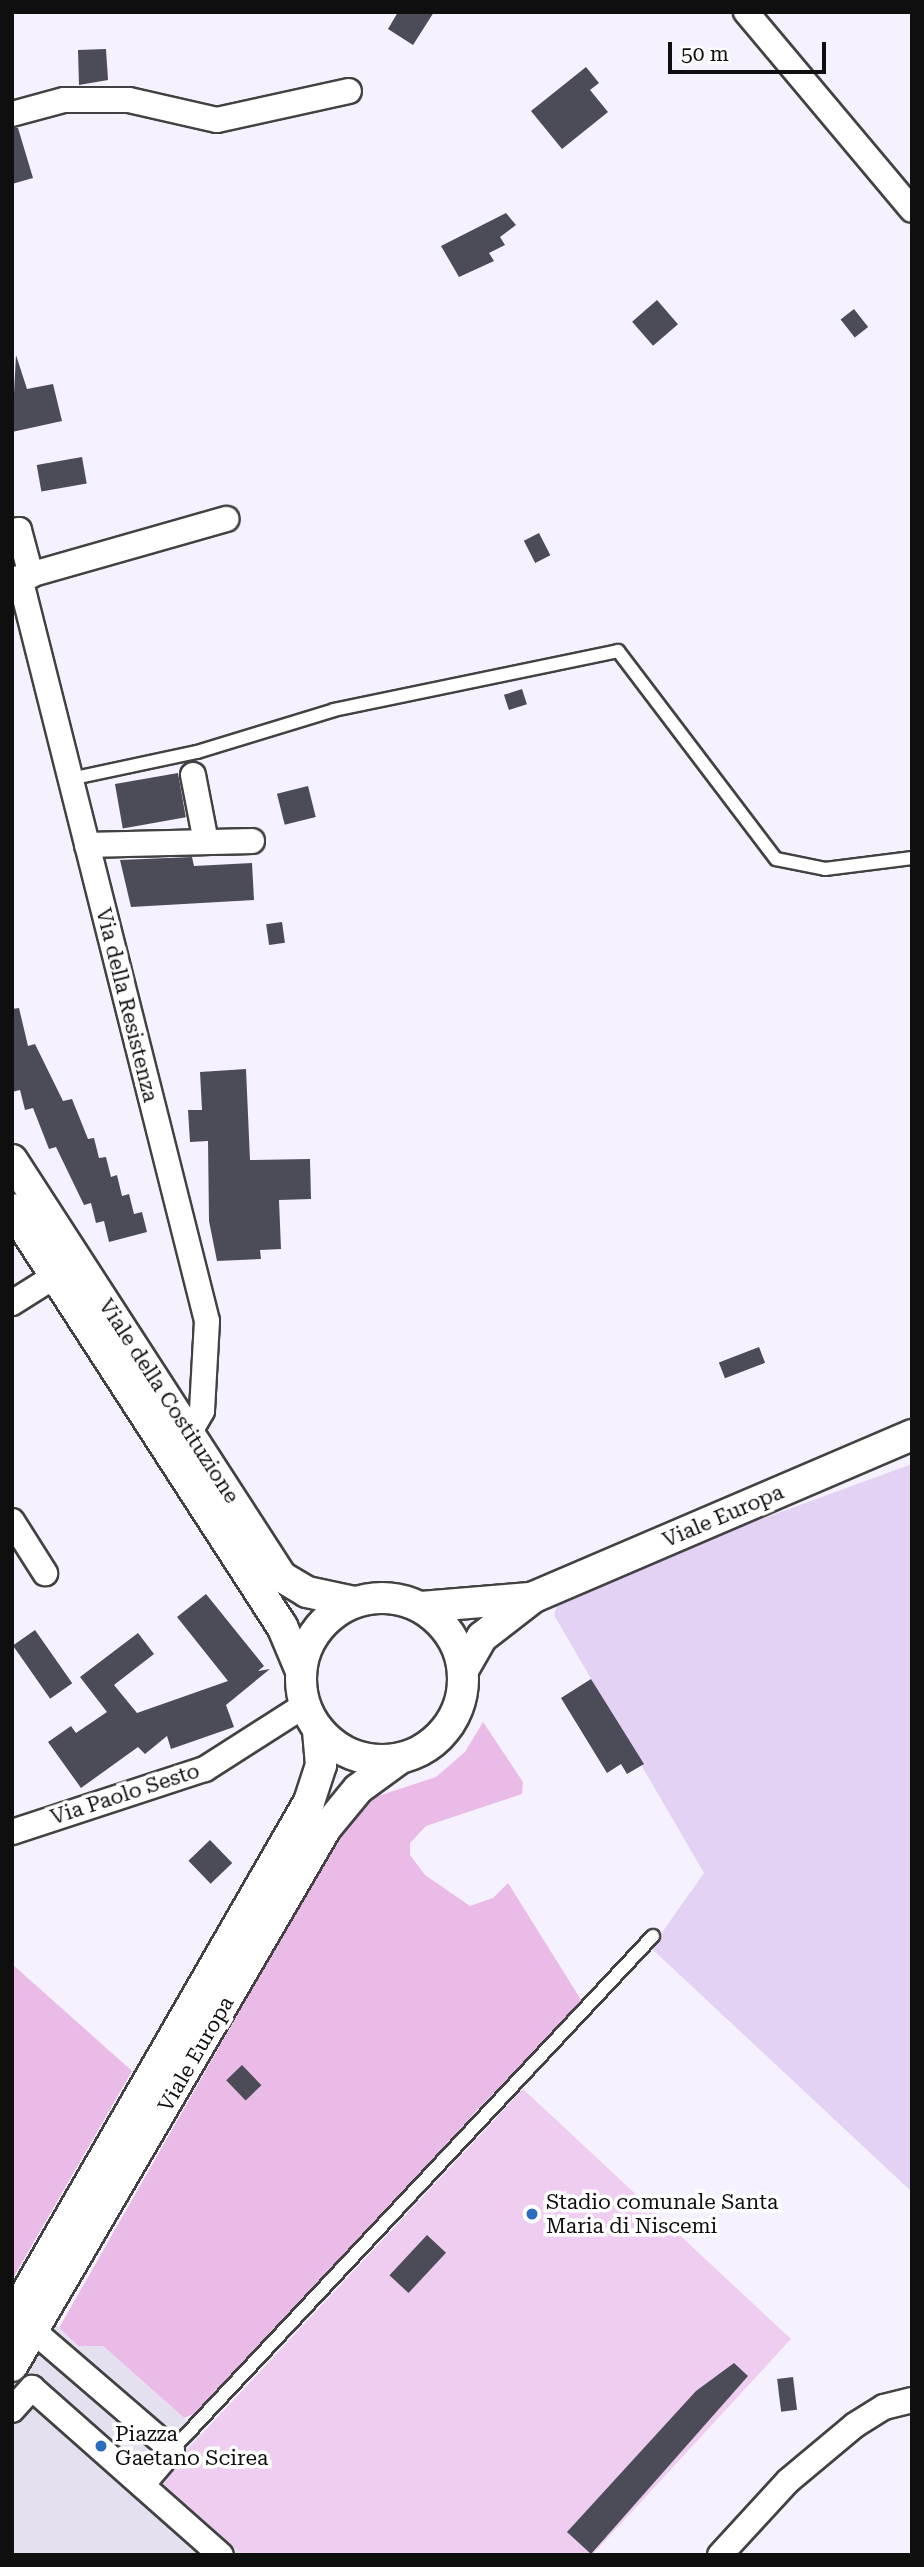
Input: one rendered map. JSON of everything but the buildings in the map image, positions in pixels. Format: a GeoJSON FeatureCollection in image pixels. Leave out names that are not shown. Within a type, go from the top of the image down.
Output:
{"type":"FeatureCollection","features":[{"type":"Feature","properties":{"kind":"street"},"geometry":{"type":"LineString","coordinates":[[746,12],[912,209]]}},
{"type":"Feature","properties":{"kind":"street"},"geometry":{"type":"LineString","coordinates":[[12,114],[64,100],[129,100],[217,120],[349,91]]}},
{"type":"Feature","properties":{"kind":"street"},"geometry":{"type":"LineString","coordinates":[[21,578],[226,519]]}},
{"type":"Feature","properties":{"kind":"street","name":"Via della Resistenza"},"geometry":{"type":"LineString","coordinates":[[12,531],[19,530],[21,578],[207,1321],[202,1411],[190,1432]]}},
{"type":"Feature","properties":{"kind":"street"},"geometry":{"type":"LineString","coordinates":[[192,775],[206,842]]}},
{"type":"Feature","properties":{"kind":"street"},"geometry":{"type":"LineString","coordinates":[[87,845],[251,841]]}},
{"type":"Feature","properties":{"kind":"street","name":"Viale della Costituzione"},"geometry":{"type":"LineString","coordinates":[[12,1160],[282,1577],[307,1592],[354,1602]]}},
{"type":"Feature","properties":{"kind":"street","name":"Viale della Costituzione"},"geometry":{"type":"LineString","coordinates":[[12,1209],[282,1626],[301,1671]]}},
{"type":"Feature","properties":{"kind":"street"},"geometry":{"type":"LineString","coordinates":[[12,1303],[55,1276]]}},
{"type":"Feature","properties":{"kind":"street","name":"Viale Europa"},"geometry":{"type":"LineString","coordinates":[[463,1670],[482,1637],[534,1597],[912,1435]]}},
{"type":"Feature","properties":{"kind":"street"},"geometry":{"type":"LineString","coordinates":[[12,1521],[45,1573]]}},
{"type":"Feature","properties":{"kind":"street"},"geometry":{"type":"LineString","coordinates":[[376,1597],[421,1607],[454,1640],[463,1670],[462,1694],[440,1736],[399,1759],[354,1756],[312,1717],[301,1671],[318,1629],[354,1602],[376,1597]]}},
{"type":"Feature","properties":{"kind":"street","name":"Viale Europa"},"geometry":{"type":"LineString","coordinates":[[421,1607],[534,1597]]}},
{"type":"Feature","properties":{"kind":"street","name":"Viale Europa"},"geometry":{"type":"LineString","coordinates":[[12,2366],[24,2326],[309,1802],[321,1765],[312,1717]]}},
{"type":"Feature","properties":{"kind":"street","name":"Via Paolo Sesto"},"geometry":{"type":"LineString","coordinates":[[12,1832],[205,1769],[312,1717]]}},
{"type":"Feature","properties":{"kind":"street","name":"Viale Europa"},"geometry":{"type":"LineString","coordinates":[[24,2326],[326,1828],[358,1789],[399,1759]]}},
{"type":"Feature","properties":{"kind":"street"},"geometry":{"type":"LineString","coordinates":[[24,2326],[172,2450],[142,2485]]}},
{"type":"Feature","properties":{"kind":"street"},"geometry":{"type":"LineString","coordinates":[[12,2410],[32,2388],[221,2555]]}},
{"type":"Feature","properties":{"kind":"street"},"geometry":{"type":"LineString","coordinates":[[720,2555],[788,2481],[855,2426],[884,2407],[912,2400]]}},
{"type":"Feature","properties":{"kind":"lane"},"geometry":{"type":"LineString","coordinates":[[70,779],[197,752],[334,710],[618,652],[776,859],[825,870],[912,858]]}},
{"type":"Feature","properties":{"kind":"lane"},"geometry":{"type":"LineString","coordinates":[[172,2450],[653,1936]]}},
{"type":"Feature","properties":{"kind":"shaded area"},"geometry":{"type":"Polygon","coordinates":[[[912,1464],[912,2192],[651,1948],[704,1873],[554,1615],[557,1606],[742,1526],[912,1464]]]}},
{"type":"Feature","properties":{"kind":"shaded area"},"geometry":{"type":"Polygon","coordinates":[[[483,1722],[523,1782],[522,1794],[426,1826],[410,1843],[410,1855],[425,1875],[470,1906],[493,1898],[508,1883],[583,2003],[479,2108],[206,2409],[184,2418],[103,2346],[78,2346],[59,2328],[348,1821],[378,1796],[436,1777],[465,1752],[483,1722]]]}},
{"type":"Feature","properties":{"kind":"shaded area"},"geometry":{"type":"Polygon","coordinates":[[[12,1964],[132,2071],[12,2280],[12,1964]]]}},
{"type":"Feature","properties":{"kind":"shaded area","name":"Stadio comunale Santa Maria di Niscemi"},"geometry":{"type":"Polygon","coordinates":[[[523,2089],[791,2339],[592,2555],[243,2555],[159,2480],[523,2089]]]}},
{"type":"Feature","properties":{"kind":"shaded area","name":"Piazza Gaetano Scirea"},"geometry":{"type":"Polygon","coordinates":[[[46,2315],[78,2346],[103,2346],[202,2434],[159,2480],[243,2555],[12,2555],[12,2366],[46,2315]]]}},
{"type":"Feature","properties":{"kind":"place","name":"Stadio comunale Santa Maria di Niscemi"},"geometry":{"type":"Point","coordinates":[532,2214]}},
{"type":"Feature","properties":{"kind":"place","name":"Piazza Gaetano Scirea"},"geometry":{"type":"Point","coordinates":[101,2446]}}]}
